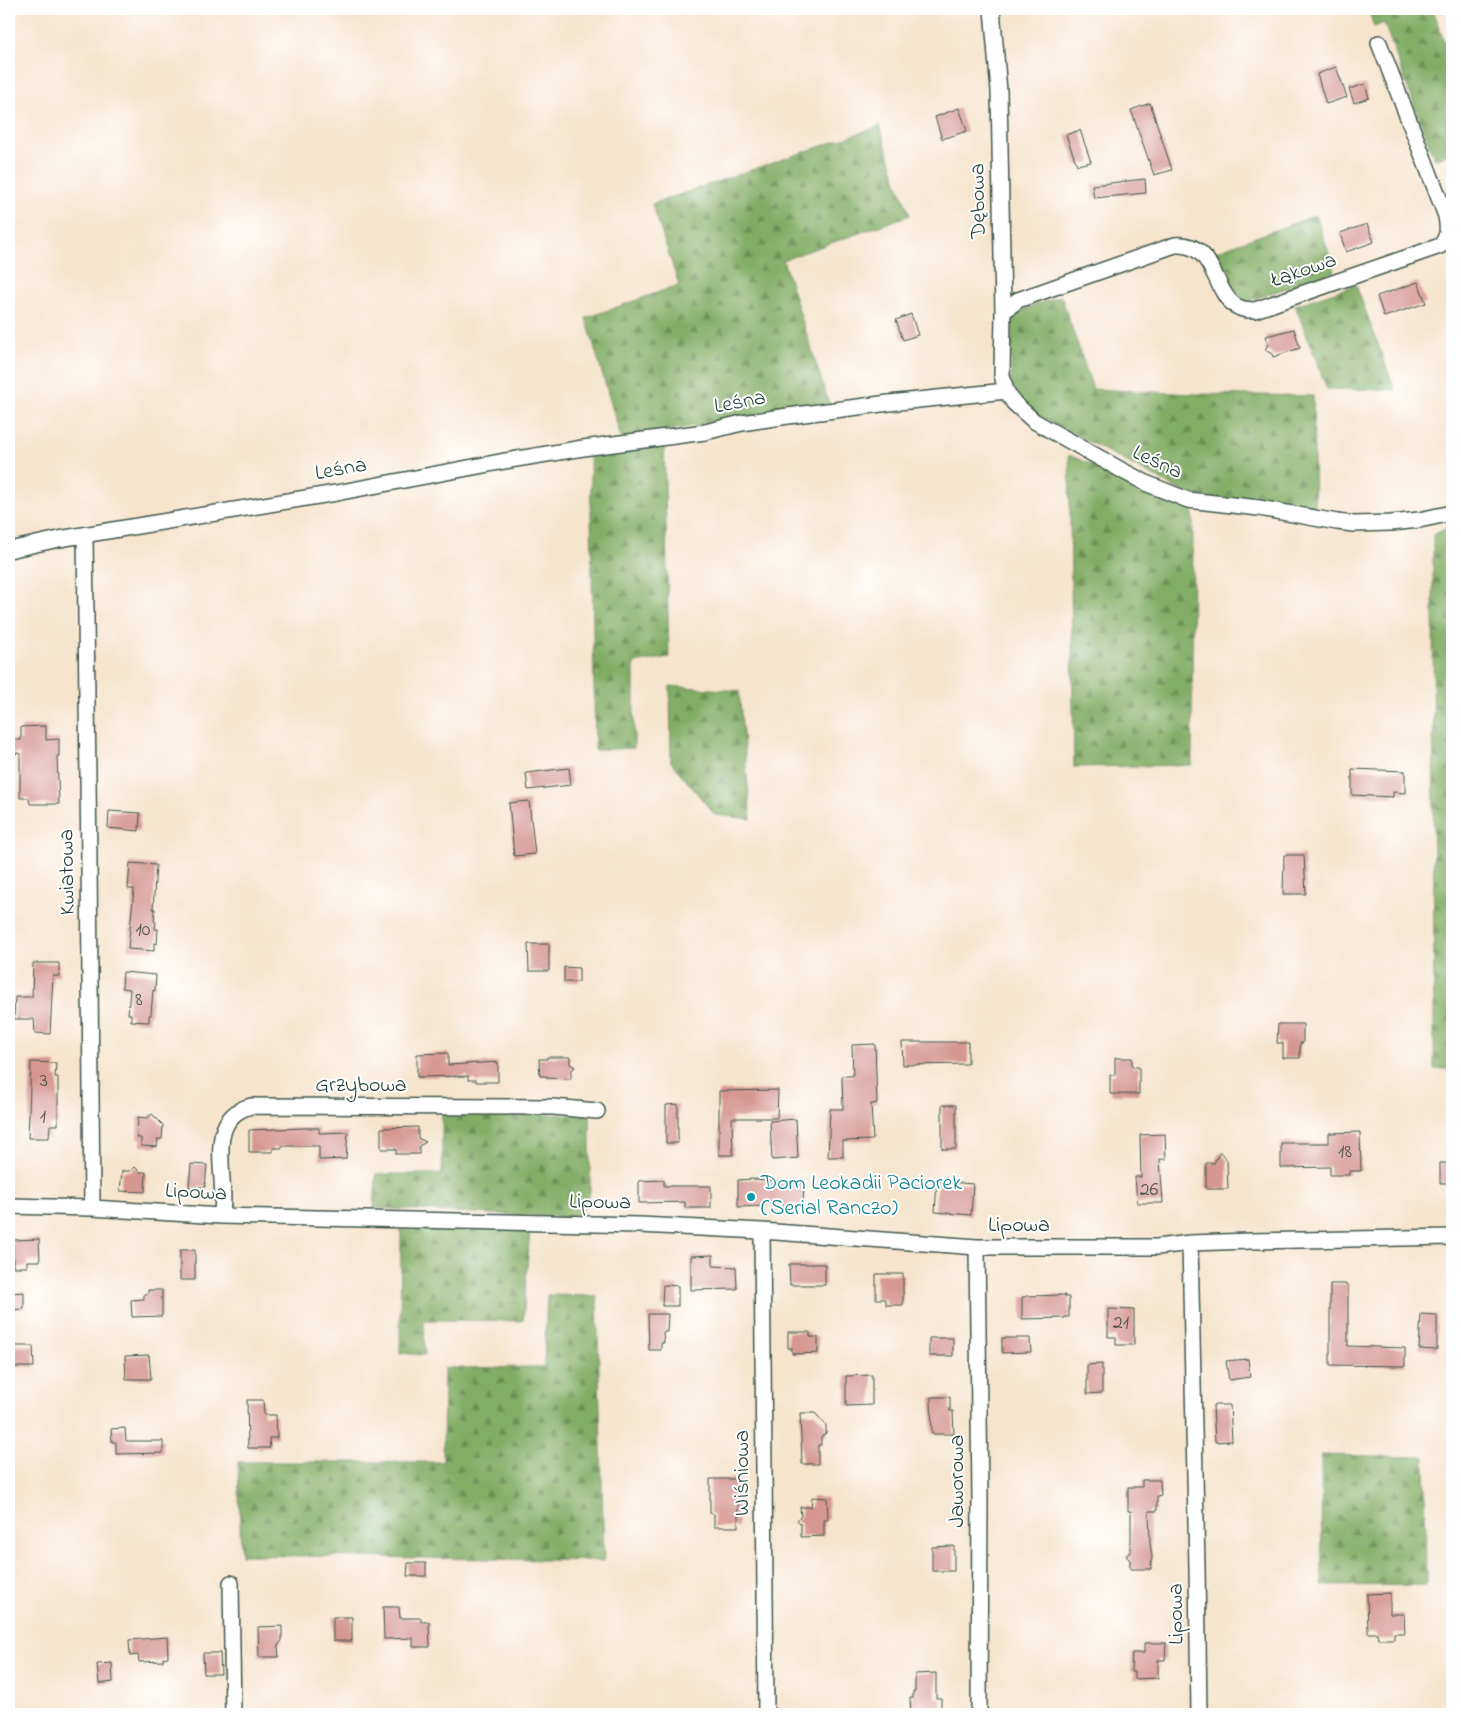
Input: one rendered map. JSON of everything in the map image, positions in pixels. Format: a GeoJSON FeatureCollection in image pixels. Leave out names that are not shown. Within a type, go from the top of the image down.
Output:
{"type":"FeatureCollection","features":[{"type":"Feature","properties":{"kind":"street","name":"Dębowa"},"geometry":{"type":"LineString","coordinates":[[992,9],[999,91],[1003,312],[1002,375],[1006,391]]}},
{"type":"Feature","properties":{"kind":"street","name":"Łąkowa"},"geometry":{"type":"LineString","coordinates":[[1003,312],[1018,300],[1175,246],[1184,245],[1196,250],[1206,258],[1230,301],[1244,310],[1255,310],[1440,246],[1448,233],[1446,216],[1379,43]]}},
{"type":"Feature","properties":{"kind":"street","name":"Leśna"},"geometry":{"type":"LineString","coordinates":[[9,550],[505,461],[705,432],[788,416],[1006,391],[1014,404],[1034,421],[1148,484],[1188,500],[1259,508],[1354,524],[1410,521],[1452,513]]}},
{"type":"Feature","properties":{"kind":"street","name":"Kwiatowa"},"geometry":{"type":"LineString","coordinates":[[85,535],[90,871],[92,1208]]}},
{"type":"Feature","properties":{"kind":"street","name":"Grzybowa"},"geometry":{"type":"LineString","coordinates":[[221,1216],[223,1207],[220,1167],[222,1139],[230,1119],[243,1108],[251,1106],[553,1107],[597,1110]]}},
{"type":"Feature","properties":{"kind":"street","name":"Lipowa"},"geometry":{"type":"LineString","coordinates":[[9,1206],[92,1208],[221,1216],[639,1225],[762,1231],[977,1247],[1158,1247],[1190,1243],[1452,1237]]}},
{"type":"Feature","properties":{"kind":"street","name":"Wiśniowa"},"geometry":{"type":"LineString","coordinates":[[762,1231],[766,1714]]}},
{"type":"Feature","properties":{"kind":"street","name":"Lipowa"},"geometry":{"type":"LineString","coordinates":[[1190,1243],[1199,1714]]}},
{"type":"Feature","properties":{"kind":"street","name":"Jaworowa"},"geometry":{"type":"LineString","coordinates":[[977,1247],[980,1497],[978,1714]]}},
{"type":"Feature","properties":{"kind":"street"},"geometry":{"type":"LineString","coordinates":[[231,1583],[234,1714]]}},
{"type":"Feature","properties":{"kind":"green space"},"geometry":{"type":"Polygon","coordinates":[[[1368,9],[1433,9],[1452,66],[1452,153],[1434,159],[1384,23],[1374,27],[1368,9]]]}},
{"type":"Feature","properties":{"kind":"green space"},"geometry":{"type":"Polygon","coordinates":[[[880,126],[897,182],[910,215],[783,260],[829,404],[621,438],[586,318],[679,285],[652,204],[880,126]]]}},
{"type":"Feature","properties":{"kind":"green space"},"geometry":{"type":"Polygon","coordinates":[[[1316,215],[1335,271],[1243,303],[1228,291],[1215,252],[1316,215]]]}},
{"type":"Feature","properties":{"kind":"green space"},"geometry":{"type":"Polygon","coordinates":[[[1356,285],[1395,390],[1327,389],[1295,305],[1356,285]]]}},
{"type":"Feature","properties":{"kind":"green space"},"geometry":{"type":"Polygon","coordinates":[[[1061,296],[1093,389],[1193,394],[1313,396],[1315,513],[1189,495],[1031,411],[1011,385],[1012,313],[1061,296]]]}},
{"type":"Feature","properties":{"kind":"green space"},"geometry":{"type":"Polygon","coordinates":[[[664,441],[669,657],[634,663],[634,748],[595,750],[590,453],[664,441]]]}},
{"type":"Feature","properties":{"kind":"green space"},"geometry":{"type":"Polygon","coordinates":[[[1069,455],[1193,508],[1192,765],[1074,767],[1069,455]]]}},
{"type":"Feature","properties":{"kind":"green space"},"geometry":{"type":"Polygon","coordinates":[[[1452,526],[1452,1069],[1434,1069],[1433,535],[1452,526]]]}},
{"type":"Feature","properties":{"kind":"green space"},"geometry":{"type":"Polygon","coordinates":[[[670,686],[739,691],[751,819],[715,815],[671,762],[670,686]]]}},
{"type":"Feature","properties":{"kind":"green space"},"geometry":{"type":"Polygon","coordinates":[[[442,1114],[590,1115],[590,1192],[584,1208],[574,1218],[374,1208],[376,1174],[442,1174],[442,1114]]]}},
{"type":"Feature","properties":{"kind":"green space"},"geometry":{"type":"Polygon","coordinates":[[[401,1225],[530,1229],[523,1321],[424,1320],[425,1355],[400,1353],[401,1225]]]}},
{"type":"Feature","properties":{"kind":"green space"},"geometry":{"type":"Polygon","coordinates":[[[547,1295],[597,1296],[604,1561],[241,1555],[238,1462],[443,1462],[444,1368],[544,1367],[547,1295]]]}},
{"type":"Feature","properties":{"kind":"green space"},"geometry":{"type":"Polygon","coordinates":[[[1321,1455],[1425,1457],[1426,1585],[1322,1586],[1321,1455]]]}},
{"type":"Feature","properties":{"kind":"building"},"geometry":{"type":"Polygon","coordinates":[[[1336,67],[1347,97],[1326,104],[1317,74],[1336,67]]]}},
{"type":"Feature","properties":{"kind":"building"},"geometry":{"type":"Polygon","coordinates":[[[1365,84],[1369,98],[1354,103],[1349,89],[1365,84]]]}},
{"type":"Feature","properties":{"kind":"building"},"geometry":{"type":"Polygon","coordinates":[[[1150,103],[1172,170],[1154,175],[1131,110],[1150,103]]]}},
{"type":"Feature","properties":{"kind":"building"},"geometry":{"type":"Polygon","coordinates":[[[959,108],[967,131],[942,139],[935,117],[959,108]]]}},
{"type":"Feature","properties":{"kind":"building"},"geometry":{"type":"Polygon","coordinates":[[[1080,130],[1091,162],[1077,165],[1066,135],[1080,130]]]}},
{"type":"Feature","properties":{"kind":"building"},"geometry":{"type":"Polygon","coordinates":[[[1145,179],[1146,193],[1094,198],[1092,185],[1145,179]]]}},
{"type":"Feature","properties":{"kind":"building"},"geometry":{"type":"Polygon","coordinates":[[[1367,224],[1374,242],[1346,252],[1340,233],[1367,224]]]}},
{"type":"Feature","properties":{"kind":"building"},"geometry":{"type":"Polygon","coordinates":[[[1418,282],[1426,303],[1384,317],[1377,296],[1418,282]]]}},
{"type":"Feature","properties":{"kind":"building"},"geometry":{"type":"Polygon","coordinates":[[[911,314],[918,335],[903,340],[896,320],[911,314]]]}},
{"type":"Feature","properties":{"kind":"building"},"geometry":{"type":"Polygon","coordinates":[[[1294,329],[1300,348],[1273,357],[1272,354],[1265,350],[1268,344],[1266,336],[1294,329]]]}},
{"type":"Feature","properties":{"kind":"building"},"geometry":{"type":"Polygon","coordinates":[[[46,726],[46,740],[59,739],[59,756],[57,756],[59,804],[30,804],[29,798],[20,798],[20,753],[11,754],[12,740],[21,740],[21,727],[46,726]]]}},
{"type":"Feature","properties":{"kind":"building"},"geometry":{"type":"Polygon","coordinates":[[[569,768],[571,785],[528,790],[526,773],[569,768]]]}},
{"type":"Feature","properties":{"kind":"building"},"geometry":{"type":"Polygon","coordinates":[[[1352,769],[1405,771],[1405,793],[1393,792],[1393,797],[1352,795],[1352,769]]]}},
{"type":"Feature","properties":{"kind":"building"},"geometry":{"type":"Polygon","coordinates":[[[529,801],[535,854],[514,856],[509,803],[529,801]]]}},
{"type":"Feature","properties":{"kind":"building"},"geometry":{"type":"Polygon","coordinates":[[[109,811],[140,813],[139,831],[108,828],[109,811]]]}},
{"type":"Feature","properties":{"kind":"building"},"geometry":{"type":"Polygon","coordinates":[[[1284,855],[1304,855],[1306,894],[1283,894],[1284,855]]]}},
{"type":"Feature","properties":{"kind":"building"},"geometry":{"type":"Polygon","coordinates":[[[130,863],[156,865],[153,909],[155,909],[155,929],[158,929],[157,944],[154,943],[154,951],[128,949],[134,889],[128,889],[130,863]]]}},
{"type":"Feature","properties":{"kind":"building"},"geometry":{"type":"Polygon","coordinates":[[[528,944],[549,944],[549,971],[529,971],[528,944]]]}},
{"type":"Feature","properties":{"kind":"building"},"geometry":{"type":"Polygon","coordinates":[[[33,963],[59,963],[59,976],[53,976],[50,1034],[35,1033],[34,1019],[14,1019],[15,997],[32,997],[33,963]]]}},
{"type":"Feature","properties":{"kind":"building"},"geometry":{"type":"Polygon","coordinates":[[[564,967],[579,968],[579,982],[564,982],[564,967]]]}},
{"type":"Feature","properties":{"kind":"building"},"geometry":{"type":"Polygon","coordinates":[[[123,972],[156,975],[149,1022],[131,1021],[131,1014],[128,1014],[130,989],[122,988],[123,972]]]}},
{"type":"Feature","properties":{"kind":"building"},"geometry":{"type":"Polygon","coordinates":[[[1278,1024],[1303,1024],[1303,1043],[1300,1043],[1300,1058],[1283,1058],[1283,1043],[1277,1043],[1278,1024]]]}},
{"type":"Feature","properties":{"kind":"building"},"geometry":{"type":"Polygon","coordinates":[[[902,1042],[968,1042],[968,1064],[903,1065],[902,1042]]]}},
{"type":"Feature","properties":{"kind":"building"},"geometry":{"type":"Polygon","coordinates":[[[875,1044],[877,1103],[871,1104],[873,1140],[843,1141],[843,1157],[828,1157],[830,1109],[843,1109],[842,1076],[853,1076],[852,1045],[875,1044]]]}},
{"type":"Feature","properties":{"kind":"building"},"geometry":{"type":"Polygon","coordinates":[[[448,1053],[448,1065],[498,1062],[498,1082],[476,1082],[476,1080],[468,1080],[468,1076],[417,1077],[417,1054],[448,1053]]]}},
{"type":"Feature","properties":{"kind":"building"},"geometry":{"type":"Polygon","coordinates":[[[547,1057],[570,1057],[570,1064],[575,1067],[571,1071],[571,1079],[540,1076],[539,1059],[547,1059],[547,1057]]]}},
{"type":"Feature","properties":{"kind":"building"},"geometry":{"type":"Polygon","coordinates":[[[1115,1058],[1132,1058],[1132,1067],[1139,1067],[1139,1094],[1110,1094],[1110,1075],[1115,1075],[1115,1058]]]}},
{"type":"Feature","properties":{"kind":"building"},"geometry":{"type":"Polygon","coordinates":[[[31,1062],[56,1063],[55,1077],[58,1077],[58,1125],[50,1125],[49,1138],[28,1138],[31,1062]]]}},
{"type":"Feature","properties":{"kind":"building"},"geometry":{"type":"Polygon","coordinates":[[[778,1090],[777,1118],[732,1118],[733,1155],[719,1155],[719,1091],[778,1090]]]}},
{"type":"Feature","properties":{"kind":"building"},"geometry":{"type":"Polygon","coordinates":[[[678,1104],[678,1143],[666,1143],[666,1105],[678,1104]]]}},
{"type":"Feature","properties":{"kind":"building"},"geometry":{"type":"Polygon","coordinates":[[[942,1105],[956,1105],[956,1149],[942,1149],[942,1105]]]}},
{"type":"Feature","properties":{"kind":"building"},"geometry":{"type":"Polygon","coordinates":[[[152,1114],[163,1125],[162,1139],[158,1139],[157,1147],[141,1146],[141,1138],[137,1138],[138,1117],[147,1118],[152,1114]]]}},
{"type":"Feature","properties":{"kind":"building"},"geometry":{"type":"Polygon","coordinates":[[[796,1119],[798,1158],[772,1160],[770,1121],[796,1119]]]}},
{"type":"Feature","properties":{"kind":"building"},"geometry":{"type":"Polygon","coordinates":[[[418,1127],[418,1138],[426,1142],[419,1146],[419,1154],[396,1154],[396,1149],[381,1149],[381,1128],[418,1127]]]}},
{"type":"Feature","properties":{"kind":"building"},"geometry":{"type":"Polygon","coordinates":[[[319,1128],[319,1133],[348,1132],[346,1159],[319,1160],[319,1146],[282,1146],[282,1148],[273,1148],[273,1152],[249,1152],[249,1130],[319,1128]]]}},
{"type":"Feature","properties":{"kind":"building"},"geometry":{"type":"Polygon","coordinates":[[[1360,1132],[1361,1171],[1349,1171],[1349,1175],[1330,1175],[1330,1167],[1281,1168],[1281,1143],[1329,1143],[1329,1133],[1360,1132]]]}},
{"type":"Feature","properties":{"kind":"building"},"geometry":{"type":"Polygon","coordinates":[[[1165,1134],[1166,1159],[1160,1159],[1163,1203],[1137,1203],[1135,1177],[1141,1177],[1140,1135],[1165,1134]]]}},
{"type":"Feature","properties":{"kind":"building"},"geometry":{"type":"Polygon","coordinates":[[[1220,1152],[1227,1160],[1228,1189],[1206,1189],[1206,1163],[1214,1163],[1220,1152]]]}},
{"type":"Feature","properties":{"kind":"building"},"geometry":{"type":"Polygon","coordinates":[[[1440,1163],[1452,1163],[1452,1183],[1440,1183],[1440,1163]]]}},
{"type":"Feature","properties":{"kind":"building"},"geometry":{"type":"Polygon","coordinates":[[[191,1164],[207,1165],[205,1187],[189,1187],[191,1164]]]}},
{"type":"Feature","properties":{"kind":"building"},"geometry":{"type":"Polygon","coordinates":[[[135,1167],[140,1172],[146,1172],[145,1192],[120,1191],[122,1171],[130,1171],[135,1167]]]}},
{"type":"Feature","properties":{"kind":"building"},"geometry":{"type":"Polygon","coordinates":[[[753,1179],[804,1183],[803,1205],[791,1204],[787,1208],[782,1204],[765,1202],[765,1206],[738,1207],[738,1180],[753,1179]]]}},
{"type":"Feature","properties":{"kind":"building"},"geometry":{"type":"Polygon","coordinates":[[[664,1180],[664,1186],[711,1186],[711,1208],[685,1208],[685,1202],[639,1203],[639,1181],[664,1180]]]}},
{"type":"Feature","properties":{"kind":"building"},"geometry":{"type":"Polygon","coordinates":[[[937,1181],[973,1184],[971,1215],[935,1212],[937,1181]]]}},
{"type":"Feature","properties":{"kind":"building"},"geometry":{"type":"Polygon","coordinates":[[[39,1239],[40,1261],[27,1261],[27,1267],[13,1267],[13,1240],[39,1239]]]}},
{"type":"Feature","properties":{"kind":"building"},"geometry":{"type":"Polygon","coordinates":[[[180,1250],[195,1250],[195,1280],[180,1280],[180,1250]]]}},
{"type":"Feature","properties":{"kind":"building"},"geometry":{"type":"Polygon","coordinates":[[[713,1255],[713,1266],[736,1267],[737,1289],[691,1290],[691,1256],[713,1255]]]}},
{"type":"Feature","properties":{"kind":"building"},"geometry":{"type":"Polygon","coordinates":[[[789,1264],[825,1264],[825,1285],[790,1285],[789,1264]]]}},
{"type":"Feature","properties":{"kind":"building"},"geometry":{"type":"Polygon","coordinates":[[[876,1274],[903,1274],[903,1305],[886,1305],[886,1299],[876,1299],[876,1274]]]}},
{"type":"Feature","properties":{"kind":"building"},"geometry":{"type":"Polygon","coordinates":[[[1330,1284],[1348,1284],[1348,1346],[1405,1348],[1405,1366],[1330,1365],[1330,1284]]]}},
{"type":"Feature","properties":{"kind":"building"},"geometry":{"type":"Polygon","coordinates":[[[663,1285],[678,1286],[678,1306],[662,1306],[663,1285]]]}},
{"type":"Feature","properties":{"kind":"building"},"geometry":{"type":"Polygon","coordinates":[[[148,1290],[162,1290],[162,1316],[132,1317],[131,1300],[144,1299],[144,1294],[148,1294],[148,1290]]]}},
{"type":"Feature","properties":{"kind":"building"},"geometry":{"type":"Polygon","coordinates":[[[24,1292],[24,1309],[9,1310],[9,1293],[24,1292]]]}},
{"type":"Feature","properties":{"kind":"building"},"geometry":{"type":"Polygon","coordinates":[[[1065,1295],[1065,1297],[1069,1297],[1069,1317],[1022,1319],[1022,1297],[1065,1295]]]}},
{"type":"Feature","properties":{"kind":"building"},"geometry":{"type":"Polygon","coordinates":[[[1108,1309],[1134,1310],[1134,1345],[1116,1345],[1116,1337],[1108,1337],[1108,1309]]]}},
{"type":"Feature","properties":{"kind":"building"},"geometry":{"type":"Polygon","coordinates":[[[648,1314],[668,1314],[667,1332],[663,1332],[664,1343],[661,1343],[661,1350],[649,1350],[648,1314]]]}},
{"type":"Feature","properties":{"kind":"building"},"geometry":{"type":"Polygon","coordinates":[[[1421,1314],[1437,1315],[1437,1350],[1419,1349],[1421,1314]]]}},
{"type":"Feature","properties":{"kind":"building"},"geometry":{"type":"Polygon","coordinates":[[[788,1332],[810,1332],[810,1337],[818,1337],[818,1353],[792,1354],[792,1348],[788,1348],[788,1332]]]}},
{"type":"Feature","properties":{"kind":"building"},"geometry":{"type":"Polygon","coordinates":[[[929,1338],[953,1338],[953,1356],[929,1356],[929,1338]]]}},
{"type":"Feature","properties":{"kind":"building"},"geometry":{"type":"Polygon","coordinates":[[[1002,1338],[1030,1338],[1031,1352],[1002,1353],[1002,1338]]]}},
{"type":"Feature","properties":{"kind":"building"},"geometry":{"type":"Polygon","coordinates":[[[9,1346],[33,1346],[34,1367],[9,1367],[9,1346]]]}},
{"type":"Feature","properties":{"kind":"building"},"geometry":{"type":"Polygon","coordinates":[[[149,1355],[151,1379],[126,1379],[125,1356],[149,1355]]]}},
{"type":"Feature","properties":{"kind":"building"},"geometry":{"type":"Polygon","coordinates":[[[1248,1359],[1250,1377],[1229,1380],[1226,1361],[1248,1359]]]}},
{"type":"Feature","properties":{"kind":"building"},"geometry":{"type":"Polygon","coordinates":[[[1102,1364],[1102,1393],[1087,1394],[1087,1365],[1102,1364]]]}},
{"type":"Feature","properties":{"kind":"building"},"geometry":{"type":"Polygon","coordinates":[[[872,1375],[872,1405],[846,1406],[846,1376],[872,1375]]]}},
{"type":"Feature","properties":{"kind":"building"},"geometry":{"type":"Polygon","coordinates":[[[931,1397],[950,1397],[950,1411],[953,1411],[954,1434],[932,1434],[931,1397]]]}},
{"type":"Feature","properties":{"kind":"building"},"geometry":{"type":"Polygon","coordinates":[[[247,1400],[263,1400],[264,1415],[276,1415],[277,1438],[269,1438],[270,1448],[248,1448],[247,1400]]]}},
{"type":"Feature","properties":{"kind":"building"},"geometry":{"type":"Polygon","coordinates":[[[1213,1405],[1230,1405],[1232,1441],[1215,1442],[1213,1405]]]}},
{"type":"Feature","properties":{"kind":"building"},"geometry":{"type":"Polygon","coordinates":[[[800,1413],[815,1413],[826,1425],[826,1433],[821,1437],[821,1445],[818,1445],[818,1464],[802,1464],[800,1413]]]}},
{"type":"Feature","properties":{"kind":"building"},"geometry":{"type":"Polygon","coordinates":[[[125,1428],[126,1441],[163,1441],[163,1453],[116,1454],[116,1442],[112,1442],[111,1429],[125,1428]]]}},
{"type":"Feature","properties":{"kind":"building"},"geometry":{"type":"Polygon","coordinates":[[[710,1479],[738,1479],[738,1527],[714,1527],[714,1514],[710,1513],[710,1479]]]}},
{"type":"Feature","properties":{"kind":"building"},"geometry":{"type":"Polygon","coordinates":[[[1142,1480],[1160,1480],[1161,1495],[1157,1496],[1157,1511],[1149,1511],[1151,1569],[1130,1569],[1130,1560],[1126,1556],[1130,1552],[1131,1543],[1131,1511],[1128,1511],[1128,1487],[1142,1487],[1142,1480]]]}},
{"type":"Feature","properties":{"kind":"building"},"geometry":{"type":"Polygon","coordinates":[[[812,1497],[827,1498],[828,1520],[824,1520],[824,1536],[801,1537],[801,1524],[797,1520],[801,1516],[800,1507],[811,1507],[812,1497]]]}},
{"type":"Feature","properties":{"kind":"building"},"geometry":{"type":"Polygon","coordinates":[[[954,1546],[954,1571],[932,1571],[932,1547],[954,1546]]]}},
{"type":"Feature","properties":{"kind":"building"},"geometry":{"type":"Polygon","coordinates":[[[408,1563],[426,1563],[426,1576],[407,1576],[408,1563]]]}},
{"type":"Feature","properties":{"kind":"building"},"geometry":{"type":"Polygon","coordinates":[[[1390,1593],[1390,1614],[1404,1614],[1405,1633],[1394,1633],[1394,1639],[1378,1639],[1377,1633],[1368,1633],[1367,1594],[1390,1593]]]}},
{"type":"Feature","properties":{"kind":"building"},"geometry":{"type":"Polygon","coordinates":[[[383,1607],[399,1607],[400,1618],[421,1618],[421,1622],[429,1622],[430,1647],[413,1647],[413,1638],[384,1639],[383,1607]]]}},
{"type":"Feature","properties":{"kind":"building"},"geometry":{"type":"Polygon","coordinates":[[[333,1617],[352,1617],[352,1641],[333,1641],[333,1617]]]}},
{"type":"Feature","properties":{"kind":"building"},"geometry":{"type":"Polygon","coordinates":[[[282,1626],[282,1641],[278,1645],[279,1657],[259,1657],[258,1627],[282,1626]]]}},
{"type":"Feature","properties":{"kind":"building"},"geometry":{"type":"Polygon","coordinates":[[[167,1637],[168,1657],[163,1658],[163,1661],[139,1662],[138,1655],[130,1656],[129,1640],[167,1637]]]}},
{"type":"Feature","properties":{"kind":"building"},"geometry":{"type":"Polygon","coordinates":[[[1144,1643],[1166,1643],[1165,1660],[1158,1660],[1158,1678],[1134,1679],[1134,1672],[1131,1672],[1132,1653],[1144,1653],[1144,1643]]]}},
{"type":"Feature","properties":{"kind":"building"},"geometry":{"type":"Polygon","coordinates":[[[203,1653],[220,1653],[221,1674],[204,1674],[203,1653]]]}},
{"type":"Feature","properties":{"kind":"building"},"geometry":{"type":"Polygon","coordinates":[[[112,1663],[113,1682],[99,1684],[97,1664],[112,1663]]]}},
{"type":"Feature","properties":{"kind":"building"},"geometry":{"type":"Polygon","coordinates":[[[936,1673],[936,1698],[941,1698],[941,1713],[911,1714],[910,1698],[913,1698],[913,1691],[915,1691],[915,1674],[936,1673]]]}},
{"type":"Feature","properties":{"kind":"place","name":"Dom Leokadii Paciorek (Serial Ranczo)"},"geometry":{"type":"Point","coordinates":[751,1197]}}]}
